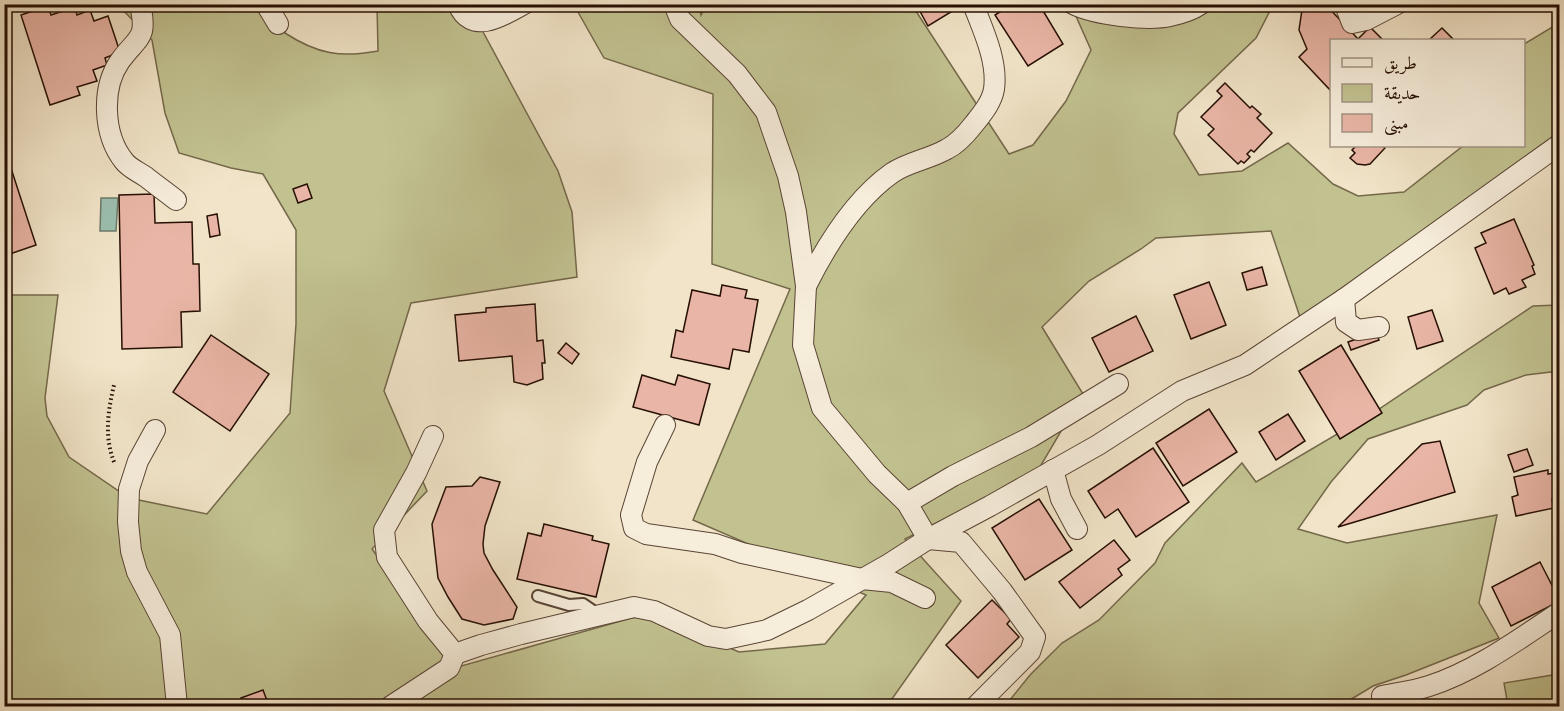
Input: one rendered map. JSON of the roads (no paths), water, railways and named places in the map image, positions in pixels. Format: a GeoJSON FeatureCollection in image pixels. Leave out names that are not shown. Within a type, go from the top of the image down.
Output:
{"type":"FeatureCollection","features":[{"type":"Feature","properties":{"kind":"street"},"geometry":{"type":"LineString","coordinates":[[140,4],[143,25],[139,41],[120,60],[111,76],[106,93],[109,126],[118,152],[125,163],[176,200]]}},
{"type":"Feature","properties":{"kind":"street"},"geometry":{"type":"LineString","coordinates":[[266,4],[278,24]]}},
{"type":"Feature","properties":{"kind":"street"},"geometry":{"type":"LineString","coordinates":[[458,4],[467,18],[476,22],[489,21],[524,4]]}},
{"type":"Feature","properties":{"kind":"street"},"geometry":{"type":"LineString","coordinates":[[674,4],[680,19],[737,74],[766,112],[788,176],[796,212],[806,286],[803,345],[822,408],[878,474],[907,503],[928,538]]}},
{"type":"Feature","properties":{"kind":"street"},"geometry":{"type":"LineString","coordinates":[[806,286],[822,254],[861,201],[876,186],[894,172],[948,149],[968,132],[984,111],[994,90],[994,73],[985,35],[973,4]]}},
{"type":"Feature","properties":{"kind":"street"},"geometry":{"type":"LineString","coordinates":[[1073,4],[1081,9],[1106,14],[1160,17],[1169,17],[1201,4]]}},
{"type":"Feature","properties":{"kind":"street"},"geometry":{"type":"LineString","coordinates":[[1350,4],[1347,9],[1352,23],[1366,20],[1397,4]]}},
{"type":"Feature","properties":{"kind":"street"},"geometry":{"type":"LineString","coordinates":[[455,654],[491,642],[634,607],[654,611],[708,636],[726,639],[767,630],[808,610],[928,538],[1098,445],[1182,391],[1245,365],[1344,299],[1560,144]]}},
{"type":"Feature","properties":{"kind":"street"},"geometry":{"type":"LineString","coordinates":[[1344,299],[1346,322],[1358,330],[1379,327]]}},
{"type":"Feature","properties":{"kind":"street"},"geometry":{"type":"LineString","coordinates":[[907,503],[952,476],[1031,437],[1118,384]]}},
{"type":"Feature","properties":{"kind":"street"},"geometry":{"type":"LineString","coordinates":[[665,425],[647,462],[631,515],[634,528],[646,534],[715,544],[862,579],[892,582],[925,598]]}},
{"type":"Feature","properties":{"kind":"street"},"geometry":{"type":"LineString","coordinates":[[155,430],[138,461],[129,489],[128,522],[131,551],[137,572],[170,634],[177,706]]}},
{"type":"Feature","properties":{"kind":"street"},"geometry":{"type":"LineString","coordinates":[[433,436],[416,473],[384,530],[387,557],[428,621],[455,654]]}},
{"type":"Feature","properties":{"kind":"street"},"geometry":{"type":"LineString","coordinates":[[1053,470],[1061,499],[1077,529]]}},
{"type":"Feature","properties":{"kind":"street"},"geometry":{"type":"LineString","coordinates":[[928,538],[961,542],[1002,591],[1035,637],[1030,652],[976,706]]}},
{"type":"Feature","properties":{"kind":"street"},"geometry":{"type":"LineString","coordinates":[[1382,696],[1428,686],[1458,674],[1513,643],[1560,612]]}},
{"type":"Feature","properties":{"kind":"street"},"geometry":{"type":"LineString","coordinates":[[391,706],[450,668],[455,654]]}},
{"type":"Feature","properties":{"kind":"lane"},"geometry":{"type":"LineString","coordinates":[[538,596],[569,605],[583,604],[600,615]]}}]}
